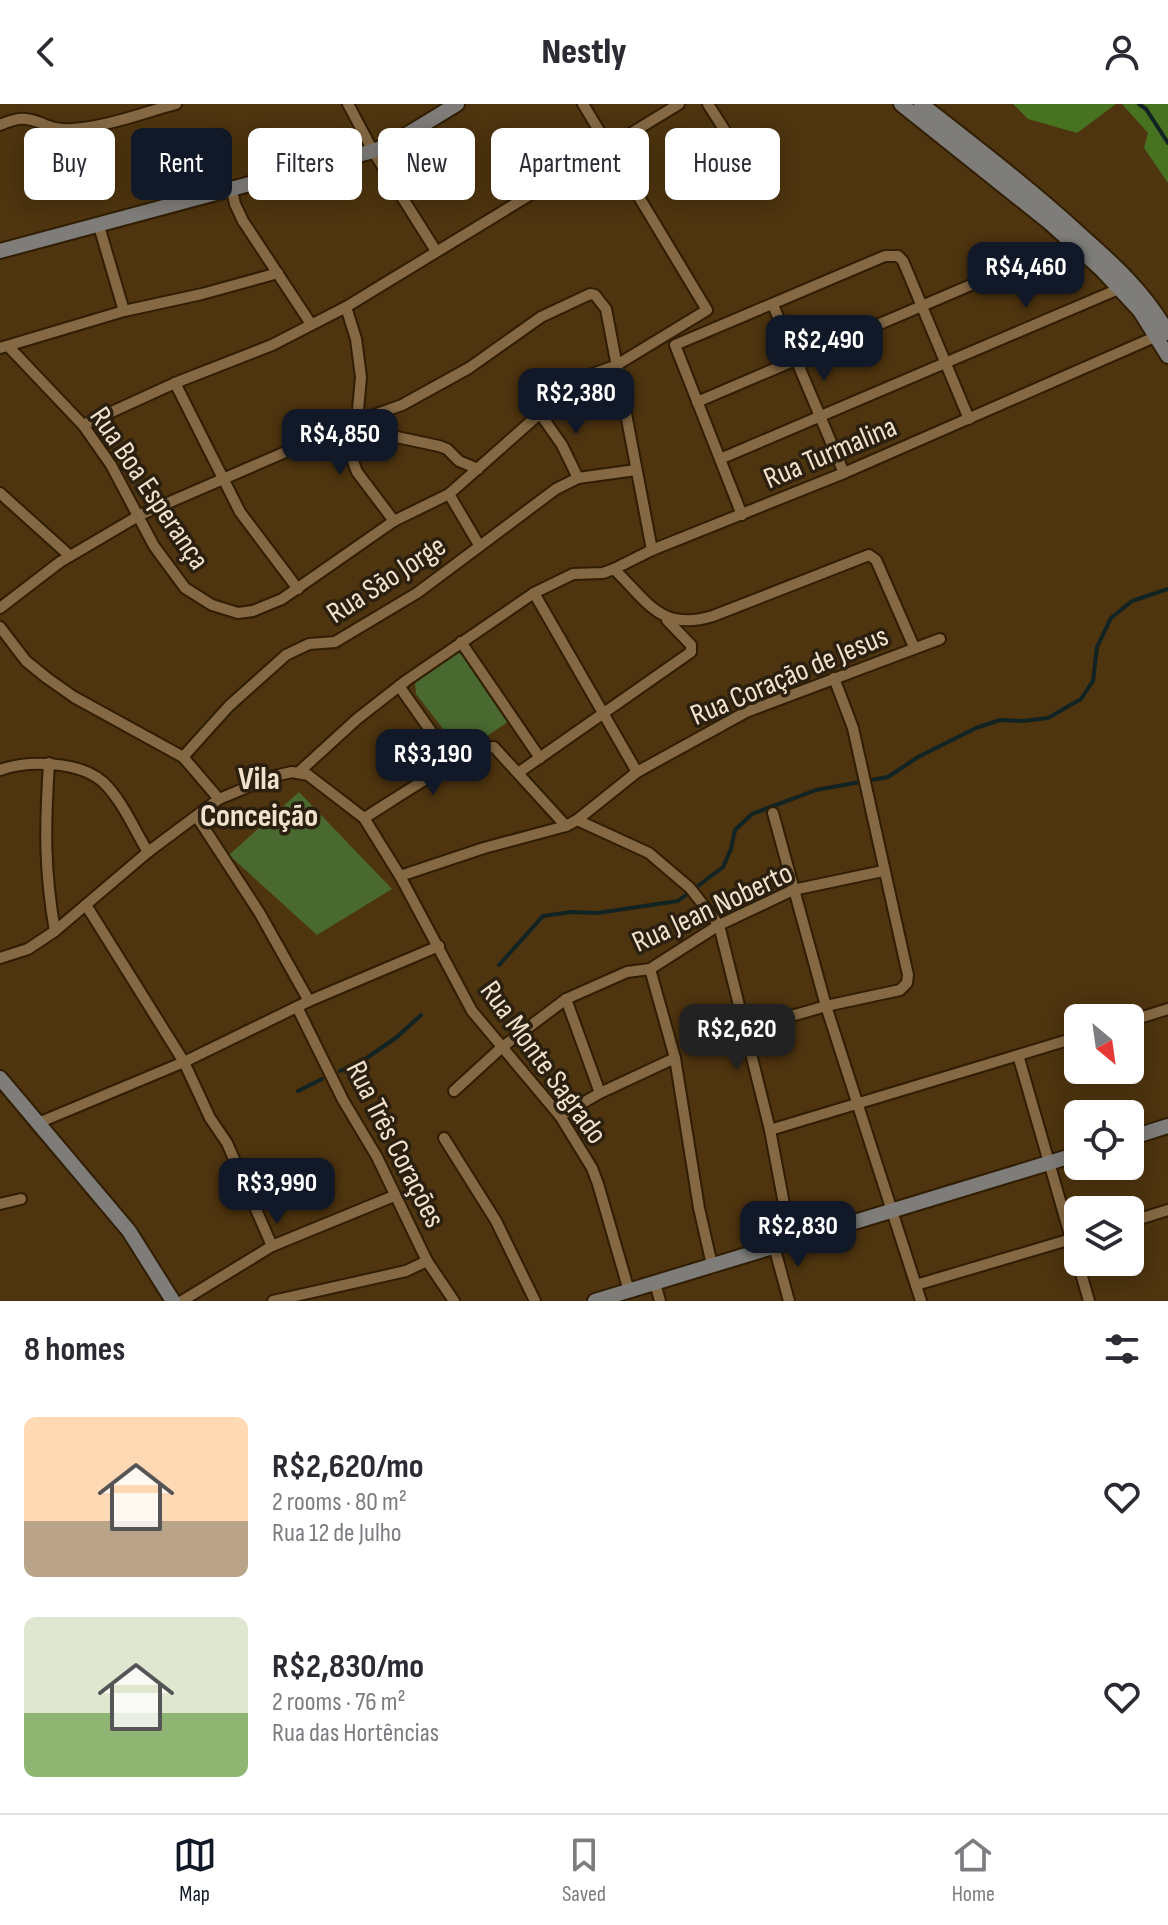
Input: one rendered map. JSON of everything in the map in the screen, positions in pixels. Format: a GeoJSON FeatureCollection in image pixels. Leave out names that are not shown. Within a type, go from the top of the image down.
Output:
{"type":"FeatureCollection","features":[{"type":"Feature","properties":{"kind":"main road"},"geometry":{"type":"LineString","coordinates":[[232,190],[373,151],[393,143],[457,104]]}},
{"type":"Feature","properties":{"kind":"main road"},"geometry":{"type":"LineString","coordinates":[[901,104],[1050,223],[1121,288],[1162,335],[1168,349]]}},
{"type":"Feature","properties":{"kind":"main road"},"geometry":{"type":"LineString","coordinates":[[921,104],[1057,213],[1120,270],[1158,314],[1168,356]]}},
{"type":"Feature","properties":{"kind":"main road"},"geometry":{"type":"LineString","coordinates":[[0,251],[195,200]]}},
{"type":"Feature","properties":{"kind":"main road"},"geometry":{"type":"LineString","coordinates":[[1121,288],[1129,289],[1158,314]]}},
{"type":"Feature","properties":{"kind":"main road"},"geometry":{"type":"LineString","coordinates":[[0,1078],[129,1231],[173,1301]]}},
{"type":"Feature","properties":{"kind":"main road"},"geometry":{"type":"LineString","coordinates":[[1144,1134],[1168,1126]]}},
{"type":"Feature","properties":{"kind":"main road"},"geometry":{"type":"LineString","coordinates":[[595,1301],[1064,1158]]}},
{"type":"Feature","properties":{"kind":"street"},"geometry":{"type":"LineString","coordinates":[[0,125],[23,117],[59,128],[79,129],[176,104]]}},
{"type":"Feature","properties":{"kind":"street"},"geometry":{"type":"LineString","coordinates":[[348,104],[373,151],[436,251]]}},
{"type":"Feature","properties":{"kind":"street"},"geometry":{"type":"LineString","coordinates":[[583,104],[598,128]]}},
{"type":"Feature","properties":{"kind":"street"},"geometry":{"type":"LineString","coordinates":[[640,128],[679,104]]}},
{"type":"Feature","properties":{"kind":"street"},"geometry":{"type":"LineString","coordinates":[[708,104],[723,128]]}},
{"type":"Feature","properties":{"kind":"street"},"geometry":{"type":"LineString","coordinates":[[232,190],[243,221],[311,324]]}},
{"type":"Feature","properties":{"kind":"street"},"geometry":{"type":"LineString","coordinates":[[83,425],[175,383],[272,345],[346,307],[521,200]]}},
{"type":"Feature","properties":{"kind":"street","name":"Rua Boa Esperança"},"geometry":{"type":"LineString","coordinates":[[4,347],[83,425],[111,465],[154,546],[185,588],[212,605],[238,613],[253,611],[298,589],[394,521],[449,494],[571,386],[589,375],[615,366],[707,310],[641,200]]}},
{"type":"Feature","properties":{"kind":"street"},"geometry":{"type":"LineString","coordinates":[[99,226],[124,311]]}},
{"type":"Feature","properties":{"kind":"street"},"geometry":{"type":"LineString","coordinates":[[742,515],[675,345],[893,255],[903,261],[969,419]]}},
{"type":"Feature","properties":{"kind":"street"},"geometry":{"type":"LineString","coordinates":[[697,402],[1013,267]]}},
{"type":"Feature","properties":{"kind":"street"},"geometry":{"type":"LineString","coordinates":[[4,347],[124,311],[278,273]]}},
{"type":"Feature","properties":{"kind":"street"},"geometry":{"type":"LineString","coordinates":[[720,459],[1121,288]]}},
{"type":"Feature","properties":{"kind":"street"},"geometry":{"type":"LineString","coordinates":[[0,608],[70,556],[140,515],[357,421],[402,405],[469,368],[541,317],[583,295],[595,295],[606,309],[652,550]]}},
{"type":"Feature","properties":{"kind":"street"},"geometry":{"type":"LineString","coordinates":[[773,305],[844,473]]}},
{"type":"Feature","properties":{"kind":"street"},"geometry":{"type":"LineString","coordinates":[[346,307],[360,361],[357,421],[350,439],[353,465],[394,521]]}},
{"type":"Feature","properties":{"kind":"street","name":"Rua Turmalina"},"geometry":{"type":"LineString","coordinates":[[299,772],[399,686],[534,593],[573,574],[603,573],[614,569],[652,550],[844,473],[1162,335]]}},
{"type":"Feature","properties":{"kind":"street"},"geometry":{"type":"LineString","coordinates":[[175,383],[240,512],[298,589]]}},
{"type":"Feature","properties":{"kind":"street"},"geometry":{"type":"LineString","coordinates":[[541,415],[562,445],[578,478]]}},
{"type":"Feature","properties":{"kind":"street"},"geometry":{"type":"LineString","coordinates":[[357,421],[378,433],[447,449],[459,461],[478,469]]}},
{"type":"Feature","properties":{"kind":"street","name":"Rua São Jorge"},"geometry":{"type":"LineString","coordinates":[[183,757],[229,706],[286,655],[309,644],[335,642],[417,593],[556,489],[578,478],[636,470]]}},
{"type":"Feature","properties":{"kind":"street"},"geometry":{"type":"LineString","coordinates":[[0,493],[70,556]]}},
{"type":"Feature","properties":{"kind":"street"},"geometry":{"type":"LineString","coordinates":[[449,494],[479,545]]}},
{"type":"Feature","properties":{"kind":"street"},"geometry":{"type":"LineString","coordinates":[[666,618],[678,621],[701,619],[869,555],[876,560],[914,647]]}},
{"type":"Feature","properties":{"kind":"street"},"geometry":{"type":"LineString","coordinates":[[518,773],[691,652],[691,645],[666,618],[614,569]]}},
{"type":"Feature","properties":{"kind":"street"},"geometry":{"type":"LineString","coordinates":[[534,593],[637,772]]}},
{"type":"Feature","properties":{"kind":"street"},"geometry":{"type":"LineString","coordinates":[[0,627],[26,661],[47,678],[74,697],[183,757],[219,799]]}},
{"type":"Feature","properties":{"kind":"street","name":"Rua Coração de Jesus"},"geometry":{"type":"LineString","coordinates":[[400,876],[484,848],[566,826],[637,772],[746,712],[940,639]]}},
{"type":"Feature","properties":{"kind":"street"},"geometry":{"type":"LineString","coordinates":[[461,642],[540,758]]}},
{"type":"Feature","properties":{"kind":"street"},"geometry":{"type":"LineString","coordinates":[[743,1030],[826,1006],[900,990],[907,983],[906,965],[853,728],[834,678]]}},
{"type":"Feature","properties":{"kind":"street"},"geometry":{"type":"LineString","coordinates":[[399,686],[454,764]]}},
{"type":"Feature","properties":{"kind":"street"},"geometry":{"type":"LineString","coordinates":[[364,818],[454,764],[482,749],[494,747],[566,826]]}},
{"type":"Feature","properties":{"kind":"street"},"geometry":{"type":"LineString","coordinates":[[49,763],[44,841],[47,889],[55,931]]}},
{"type":"Feature","properties":{"kind":"street"},"geometry":{"type":"LineString","coordinates":[[0,770],[16,764],[49,763],[86,772],[102,781],[114,796],[148,852]]}},
{"type":"Feature","properties":{"kind":"street"},"geometry":{"type":"LineString","coordinates":[[0,958],[28,949],[55,931],[148,852],[219,799],[274,776],[299,772]]}},
{"type":"Feature","properties":{"kind":"street","name":"Rua Monte Sagrado"},"geometry":{"type":"LineString","coordinates":[[299,772],[316,780],[364,818],[400,876],[472,1011],[560,1116],[592,1168],[629,1291]]}},
{"type":"Feature","properties":{"kind":"street"},"geometry":{"type":"LineString","coordinates":[[773,813],[826,1006],[921,1301]]}},
{"type":"Feature","properties":{"kind":"street"},"geometry":{"type":"LineString","coordinates":[[197,817],[259,912],[309,1001]]}},
{"type":"Feature","properties":{"kind":"street"},"geometry":{"type":"LineString","coordinates":[[577,820],[649,853],[694,893],[719,925],[770,1130],[791,1241]]}},
{"type":"Feature","properties":{"kind":"street","name":"Rua Jean Noberto"},"geometry":{"type":"LineString","coordinates":[[454,1091],[501,1048],[566,999],[627,972],[650,969],[719,925],[793,890],[883,871]]}},
{"type":"Feature","properties":{"kind":"street"},"geometry":{"type":"LineString","coordinates":[[86,905],[184,1062],[210,1118],[227,1143],[272,1246]]}},
{"type":"Feature","properties":{"kind":"street"},"geometry":{"type":"LineString","coordinates":[[38,1123],[184,1062],[309,1001],[439,946]]}},
{"type":"Feature","properties":{"kind":"street"},"geometry":{"type":"LineString","coordinates":[[650,969],[675,1058],[699,1208],[712,1265]]}},
{"type":"Feature","properties":{"kind":"street"},"geometry":{"type":"LineString","coordinates":[[566,999],[600,1093]]}},
{"type":"Feature","properties":{"kind":"street","name":"Rua Três Corações"},"geometry":{"type":"LineString","coordinates":[[297,1007],[343,1100],[377,1157],[427,1261],[454,1301]]}},
{"type":"Feature","properties":{"kind":"street"},"geometry":{"type":"LineString","coordinates":[[1144,1017],[1168,1009]]}},
{"type":"Feature","properties":{"kind":"street"},"geometry":{"type":"LineString","coordinates":[[770,1130],[1064,1041]]}},
{"type":"Feature","properties":{"kind":"street"},"geometry":{"type":"LineString","coordinates":[[1018,1055],[1064,1206]]}},
{"type":"Feature","properties":{"kind":"street"},"geometry":{"type":"LineString","coordinates":[[560,1116],[600,1093],[675,1058]]}},
{"type":"Feature","properties":{"kind":"street"},"geometry":{"type":"LineString","coordinates":[[444,1138],[496,1221],[535,1301]]}},
{"type":"Feature","properties":{"kind":"street"},"geometry":{"type":"LineString","coordinates":[[182,1301],[272,1246],[394,1196]]}},
{"type":"Feature","properties":{"kind":"street"},"geometry":{"type":"LineString","coordinates":[[0,1204],[21,1199]]}},
{"type":"Feature","properties":{"kind":"street"},"geometry":{"type":"LineString","coordinates":[[1144,1218],[1168,1210]]}},
{"type":"Feature","properties":{"kind":"street"},"geometry":{"type":"LineString","coordinates":[[916,1285],[1064,1241]]}},
{"type":"Feature","properties":{"kind":"street"},"geometry":{"type":"LineString","coordinates":[[774,1246],[789,1301]]}},
{"type":"Feature","properties":{"kind":"street"},"geometry":{"type":"LineString","coordinates":[[273,1301],[406,1271],[427,1261]]}},
{"type":"Feature","properties":{"kind":"street"},"geometry":{"type":"LineString","coordinates":[[1083,1276],[1089,1301]]}},
{"type":"Feature","properties":{"kind":"street"},"geometry":{"type":"LineString","coordinates":[[655,1283],[660,1301]]}},
{"type":"Feature","properties":{"kind":"green space"},"geometry":{"type":"Polygon","coordinates":[[[1013,104],[1116,104],[1077,133],[1028,119],[1013,104]]]}},
{"type":"Feature","properties":{"kind":"green space"},"geometry":{"type":"Polygon","coordinates":[[[1122,104],[1168,104],[1168,183],[1144,148],[1148,133],[1122,104]]]}},
{"type":"Feature","properties":{"kind":"green space"},"geometry":{"type":"Polygon","coordinates":[[[457,653],[465,655],[509,721],[462,753],[416,694],[415,683],[457,653]]]}},
{"type":"Feature","properties":{"kind":"green space"},"geometry":{"type":"Polygon","coordinates":[[[299,792],[392,889],[317,935],[229,855],[299,792]]]}},
{"type":"Feature","properties":{"kind":"waterway"},"geometry":{"type":"LineString","coordinates":[[1139,104],[1146,109],[1168,143]]}},
{"type":"Feature","properties":{"kind":"waterway"},"geometry":{"type":"LineString","coordinates":[[499,965],[543,916],[571,912],[597,913],[678,901],[723,867],[735,830],[752,814],[816,790],[888,777],[918,757],[976,728],[1000,720],[1048,718],[1081,699],[1093,681],[1097,647],[1111,618],[1132,601],[1168,589]]}},
{"type":"Feature","properties":{"kind":"waterway"},"geometry":{"type":"LineString","coordinates":[[340,1071],[361,1062],[397,1037],[421,1015]]}},
{"type":"Feature","properties":{"kind":"waterway"},"geometry":{"type":"LineString","coordinates":[[298,1091],[322,1079]]}},
{"type":"Feature","properties":{"kind":"district","name":"Vila Conceição"},"geometry":{"type":"Point","coordinates":[259,796]}}]}
